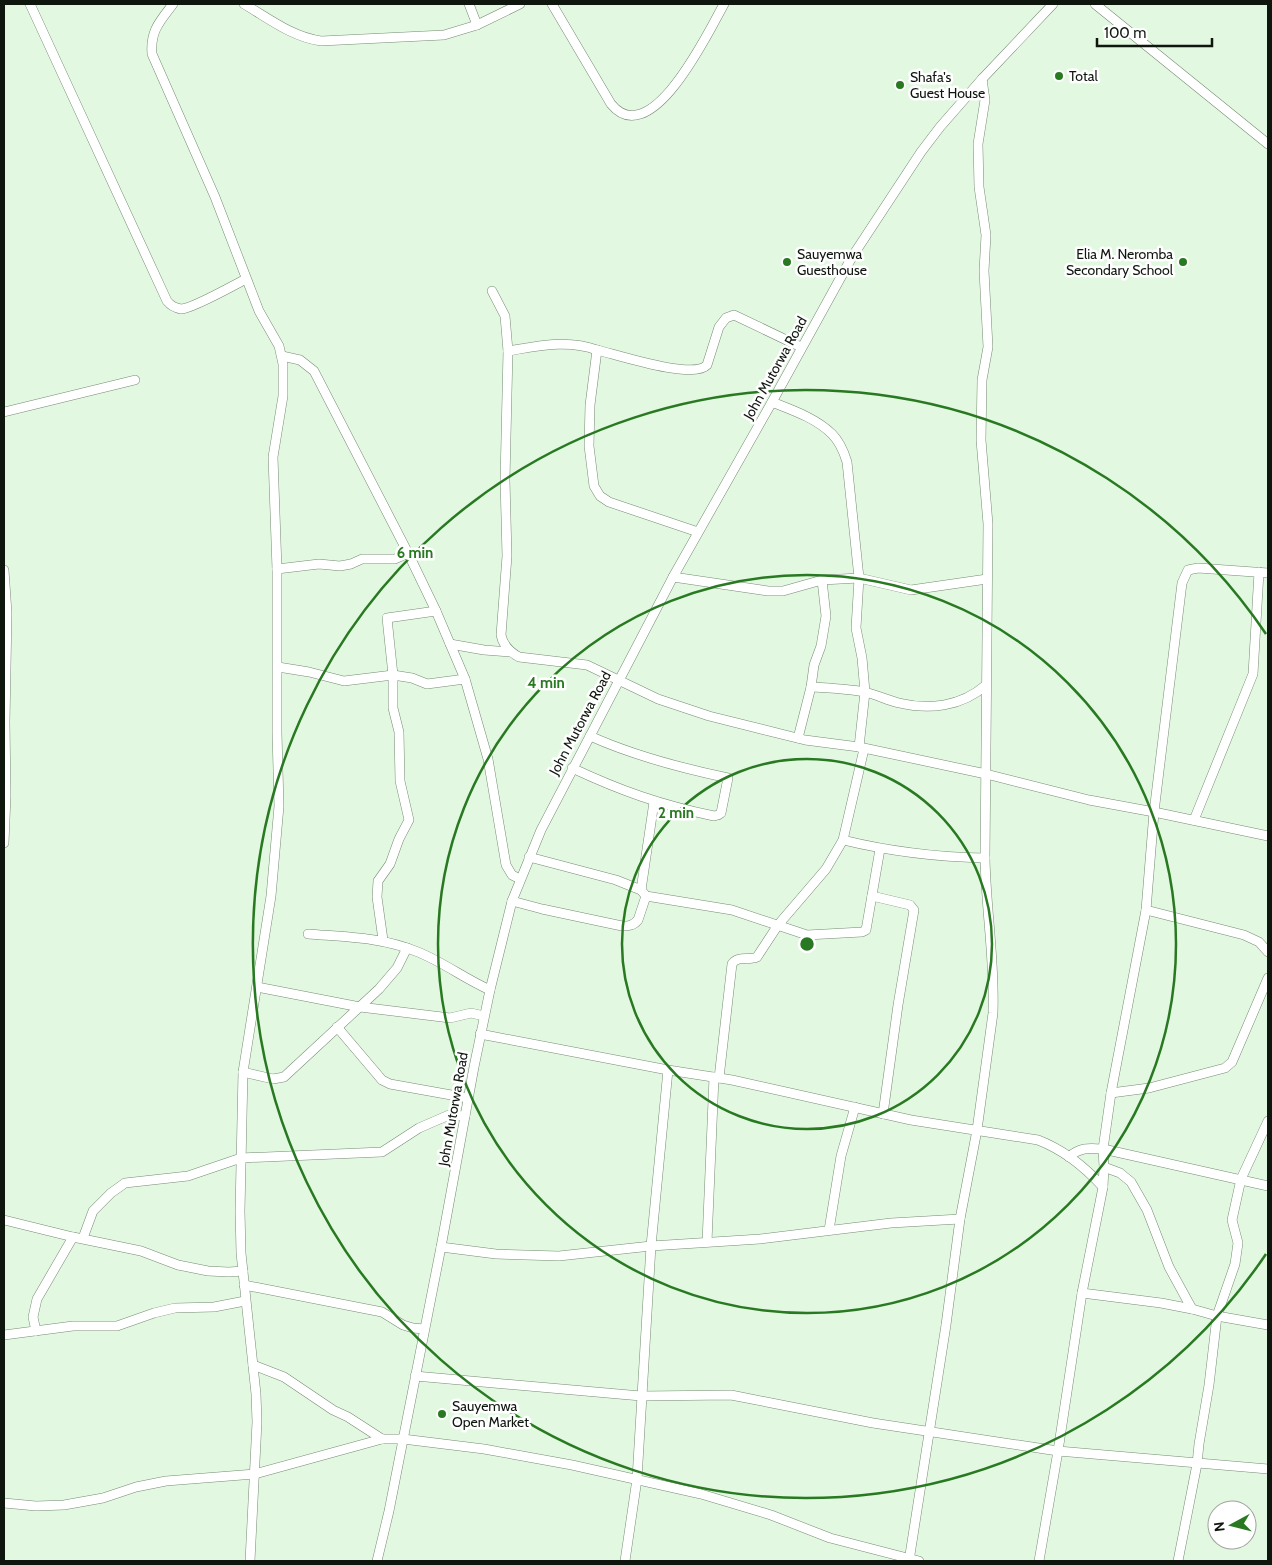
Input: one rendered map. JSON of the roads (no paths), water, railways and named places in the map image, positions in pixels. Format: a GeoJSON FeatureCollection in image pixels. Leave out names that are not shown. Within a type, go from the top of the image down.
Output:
{"type":"FeatureCollection","features":[{"type":"Feature","properties":{"kind":"street"},"geometry":{"type":"LineString","coordinates":[[30,4],[167,301],[176,308],[187,308],[246,279]]}},
{"type":"Feature","properties":{"kind":"street"},"geometry":{"type":"LineString","coordinates":[[173,4],[152,37],[152,54],[215,197],[259,311],[273,335],[282,356],[282,396],[274,457],[278,569],[276,733],[278,806],[271,896],[243,1072],[240,1211],[245,1301],[253,1365],[257,1422],[250,1561]]}},
{"type":"Feature","properties":{"kind":"street"},"geometry":{"type":"LineString","coordinates":[[244,4],[297,35],[308,40],[321,41],[444,36],[477,25],[520,4]]}},
{"type":"Feature","properties":{"kind":"street"},"geometry":{"type":"LineString","coordinates":[[470,4],[477,25]]}},
{"type":"Feature","properties":{"kind":"street"},"geometry":{"type":"LineString","coordinates":[[552,4],[611,104],[623,115],[631,116],[639,115],[653,107],[675,86],[687,69],[724,4]]}},
{"type":"Feature","properties":{"kind":"street","name":"John Mutorwa Road"},"geometry":{"type":"LineString","coordinates":[[377,1561],[441,1246],[480,1034],[512,901],[529,857],[572,768],[673,577],[852,257],[921,152],[982,79],[1053,4]]}},
{"type":"Feature","properties":{"kind":"street"},"geometry":{"type":"LineString","coordinates":[[1095,4],[1268,144]]}},
{"type":"Feature","properties":{"kind":"street"},"geometry":{"type":"LineString","coordinates":[[909,1560],[994,1003],[985,858],[988,524],[981,440],[982,380],[988,347],[984,271],[986,235],[979,187],[978,144],[985,100],[982,79]]}},
{"type":"Feature","properties":{"kind":"street"},"geometry":{"type":"LineString","coordinates":[[492,291],[505,316],[508,351],[505,480],[506,556],[501,635],[503,643],[510,652],[519,657],[587,665],[658,699],[709,716],[798,738],[861,748],[986,774],[1089,800],[1268,836]]}},
{"type":"Feature","properties":{"kind":"street"},"geometry":{"type":"LineString","coordinates":[[508,351],[546,344],[585,345],[597,350],[672,368],[698,370],[704,369],[707,365],[719,327],[726,318],[734,315],[801,347]]}},
{"type":"Feature","properties":{"kind":"street"},"geometry":{"type":"LineString","coordinates":[[597,350],[590,405],[589,446],[594,486],[600,496],[609,502],[698,532]]}},
{"type":"Feature","properties":{"kind":"street"},"geometry":{"type":"LineString","coordinates":[[282,356],[300,360],[314,371],[436,611],[465,679],[488,759],[506,865],[512,875],[520,878]]}},
{"type":"Feature","properties":{"kind":"street"},"geometry":{"type":"LineString","coordinates":[[4,412],[135,380]]}},
{"type":"Feature","properties":{"kind":"street"},"geometry":{"type":"LineString","coordinates":[[707,1242],[716,1077],[732,964],[738,959],[754,959],[757,957],[778,924],[826,869],[843,840],[861,748],[865,692],[862,658],[856,628],[858,578],[847,462],[843,451],[832,434],[811,419],[772,402]]}},
{"type":"Feature","properties":{"kind":"street"},"geometry":{"type":"LineString","coordinates":[[278,569],[319,564],[340,566],[362,559],[396,559],[408,553]]}},
{"type":"Feature","properties":{"kind":"street"},"geometry":{"type":"LineString","coordinates":[[1039,1561],[1082,1292],[1103,1187],[1103,1149],[1111,1093],[1146,910],[1154,812],[1182,583],[1188,570],[1198,568],[1264,572],[1253,674],[1194,820]]}},
{"type":"Feature","properties":{"kind":"street"},"geometry":{"type":"LineString","coordinates":[[4,570],[7,613],[4,722],[6,796],[4,843]]}},
{"type":"Feature","properties":{"kind":"street"},"geometry":{"type":"LineString","coordinates":[[673,577],[768,591],[783,591],[822,580],[858,578],[912,590],[988,579]]}},
{"type":"Feature","properties":{"kind":"street"},"geometry":{"type":"LineString","coordinates":[[798,738],[811,687],[814,665],[821,646],[826,616],[822,580]]}},
{"type":"Feature","properties":{"kind":"street"},"geometry":{"type":"LineString","coordinates":[[383,940],[376,892],[378,882],[390,864],[399,839],[409,820],[400,781],[399,732],[393,708],[393,676],[387,618],[436,611]]}},
{"type":"Feature","properties":{"kind":"street"},"geometry":{"type":"LineString","coordinates":[[450,644],[510,652]]}},
{"type":"Feature","properties":{"kind":"street"},"geometry":{"type":"LineString","coordinates":[[278,667],[309,672],[344,681],[393,676],[412,678],[427,684],[465,679]]}},
{"type":"Feature","properties":{"kind":"street"},"geometry":{"type":"LineString","coordinates":[[811,687],[865,692],[899,703],[939,707],[971,695],[986,685]]}},
{"type":"Feature","properties":{"kind":"street"},"geometry":{"type":"LineString","coordinates":[[572,768],[614,788],[654,802],[718,815],[722,810],[728,778],[684,769],[608,744],[590,736]]}},
{"type":"Feature","properties":{"kind":"street"},"geometry":{"type":"LineString","coordinates":[[512,901],[542,909],[628,926],[636,923],[644,893],[654,802]]}},
{"type":"Feature","properties":{"kind":"street"},"geometry":{"type":"LineString","coordinates":[[843,840],[880,850],[933,857],[985,858]]}},
{"type":"Feature","properties":{"kind":"street"},"geometry":{"type":"LineString","coordinates":[[529,857],[616,880],[644,893],[732,910],[778,924],[807,936],[862,932],[868,927],[880,850]]}},
{"type":"Feature","properties":{"kind":"street"},"geometry":{"type":"LineString","coordinates":[[872,896],[910,905],[914,910],[898,1005],[883,1114]]}},
{"type":"Feature","properties":{"kind":"street"},"geometry":{"type":"LineString","coordinates":[[1146,910],[1244,935],[1259,942],[1268,952]]}},
{"type":"Feature","properties":{"kind":"street"},"geometry":{"type":"LineString","coordinates":[[308,934],[383,940],[420,952],[470,981],[490,990]]}},
{"type":"Feature","properties":{"kind":"street"},"geometry":{"type":"LineString","coordinates":[[243,1072],[273,1079],[284,1077],[390,978],[407,948]]}},
{"type":"Feature","properties":{"kind":"street"},"geometry":{"type":"LineString","coordinates":[[1111,1093],[1149,1088],[1226,1068],[1232,1062],[1268,978]]}},
{"type":"Feature","properties":{"kind":"street"},"geometry":{"type":"LineString","coordinates":[[257,987],[360,1007],[450,1018],[471,1014],[484,1016]]}},
{"type":"Feature","properties":{"kind":"street"},"geometry":{"type":"LineString","coordinates":[[337,1027],[382,1080],[390,1084],[468,1098]]}},
{"type":"Feature","properties":{"kind":"street"},"geometry":{"type":"LineString","coordinates":[[480,1034],[668,1070],[716,1077],[883,1114],[1038,1140],[1056,1147],[1085,1168],[1103,1187]]}},
{"type":"Feature","properties":{"kind":"street"},"geometry":{"type":"LineString","coordinates":[[624,1561],[637,1479],[651,1246],[668,1070]]}},
{"type":"Feature","properties":{"kind":"street"},"geometry":{"type":"LineString","coordinates":[[829,1230],[841,1156],[856,1108]]}},
{"type":"Feature","properties":{"kind":"street"},"geometry":{"type":"LineString","coordinates":[[83,1238],[93,1211],[121,1185],[130,1182],[188,1176],[241,1158],[382,1152],[419,1128],[449,1116],[465,1116]]}},
{"type":"Feature","properties":{"kind":"street"},"geometry":{"type":"LineString","coordinates":[[1178,1561],[1197,1464],[1217,1316],[1235,1264],[1238,1243],[1232,1220],[1241,1179],[1268,1121]]}},
{"type":"Feature","properties":{"kind":"street"},"geometry":{"type":"LineString","coordinates":[[1068,1156],[1084,1148],[1103,1149],[1268,1186]]}},
{"type":"Feature","properties":{"kind":"street"},"geometry":{"type":"LineString","coordinates":[[1104,1167],[1120,1173],[1131,1182],[1146,1210],[1169,1267],[1192,1309]]}},
{"type":"Feature","properties":{"kind":"street"},"geometry":{"type":"LineString","coordinates":[[441,1246],[496,1254],[559,1256],[651,1246],[760,1239],[891,1223],[960,1219]]}},
{"type":"Feature","properties":{"kind":"street"},"geometry":{"type":"LineString","coordinates":[[4,1220],[141,1251],[178,1265],[208,1271],[243,1271]]}},
{"type":"Feature","properties":{"kind":"street"},"geometry":{"type":"LineString","coordinates":[[36,1331],[33,1317],[37,1299],[74,1237]]}},
{"type":"Feature","properties":{"kind":"street"},"geometry":{"type":"LineString","coordinates":[[244,1285],[382,1312],[403,1325],[424,1329]]}},
{"type":"Feature","properties":{"kind":"street"},"geometry":{"type":"LineString","coordinates":[[1082,1292],[1161,1303],[1268,1325]]}},
{"type":"Feature","properties":{"kind":"street"},"geometry":{"type":"LineString","coordinates":[[4,1335],[81,1325],[116,1326],[175,1308],[214,1307],[245,1301]]}},
{"type":"Feature","properties":{"kind":"street"},"geometry":{"type":"LineString","coordinates":[[253,1365],[284,1377],[332,1410],[348,1417],[382,1439]]}},
{"type":"Feature","properties":{"kind":"street"},"geometry":{"type":"LineString","coordinates":[[415,1376],[641,1396],[731,1395],[873,1423],[1058,1451],[1268,1469]]}},
{"type":"Feature","properties":{"kind":"street"},"geometry":{"type":"LineString","coordinates":[[4,1503],[36,1506],[64,1505],[103,1498],[136,1487],[166,1480],[255,1474],[382,1439],[402,1439],[484,1449],[572,1465],[701,1494],[771,1515],[830,1538],[909,1560],[919,1561]]}},
{"type":"Feature","properties":{"kind":"place","name":"Total"},"geometry":{"type":"Point","coordinates":[1059,76]}},
{"type":"Feature","properties":{"kind":"place","name":"Shafa's Guest House"},"geometry":{"type":"Point","coordinates":[900,85]}},
{"type":"Feature","properties":{"kind":"place","name":"Sauyemwa Guesthouse"},"geometry":{"type":"Point","coordinates":[787,262]}},
{"type":"Feature","properties":{"kind":"place","name":"Elia M. Neromba Secondary School"},"geometry":{"type":"Point","coordinates":[1183,262]}},
{"type":"Feature","properties":{"kind":"place","name":"Sauyemwa Open Market"},"geometry":{"type":"Point","coordinates":[442,1414]}}]}
